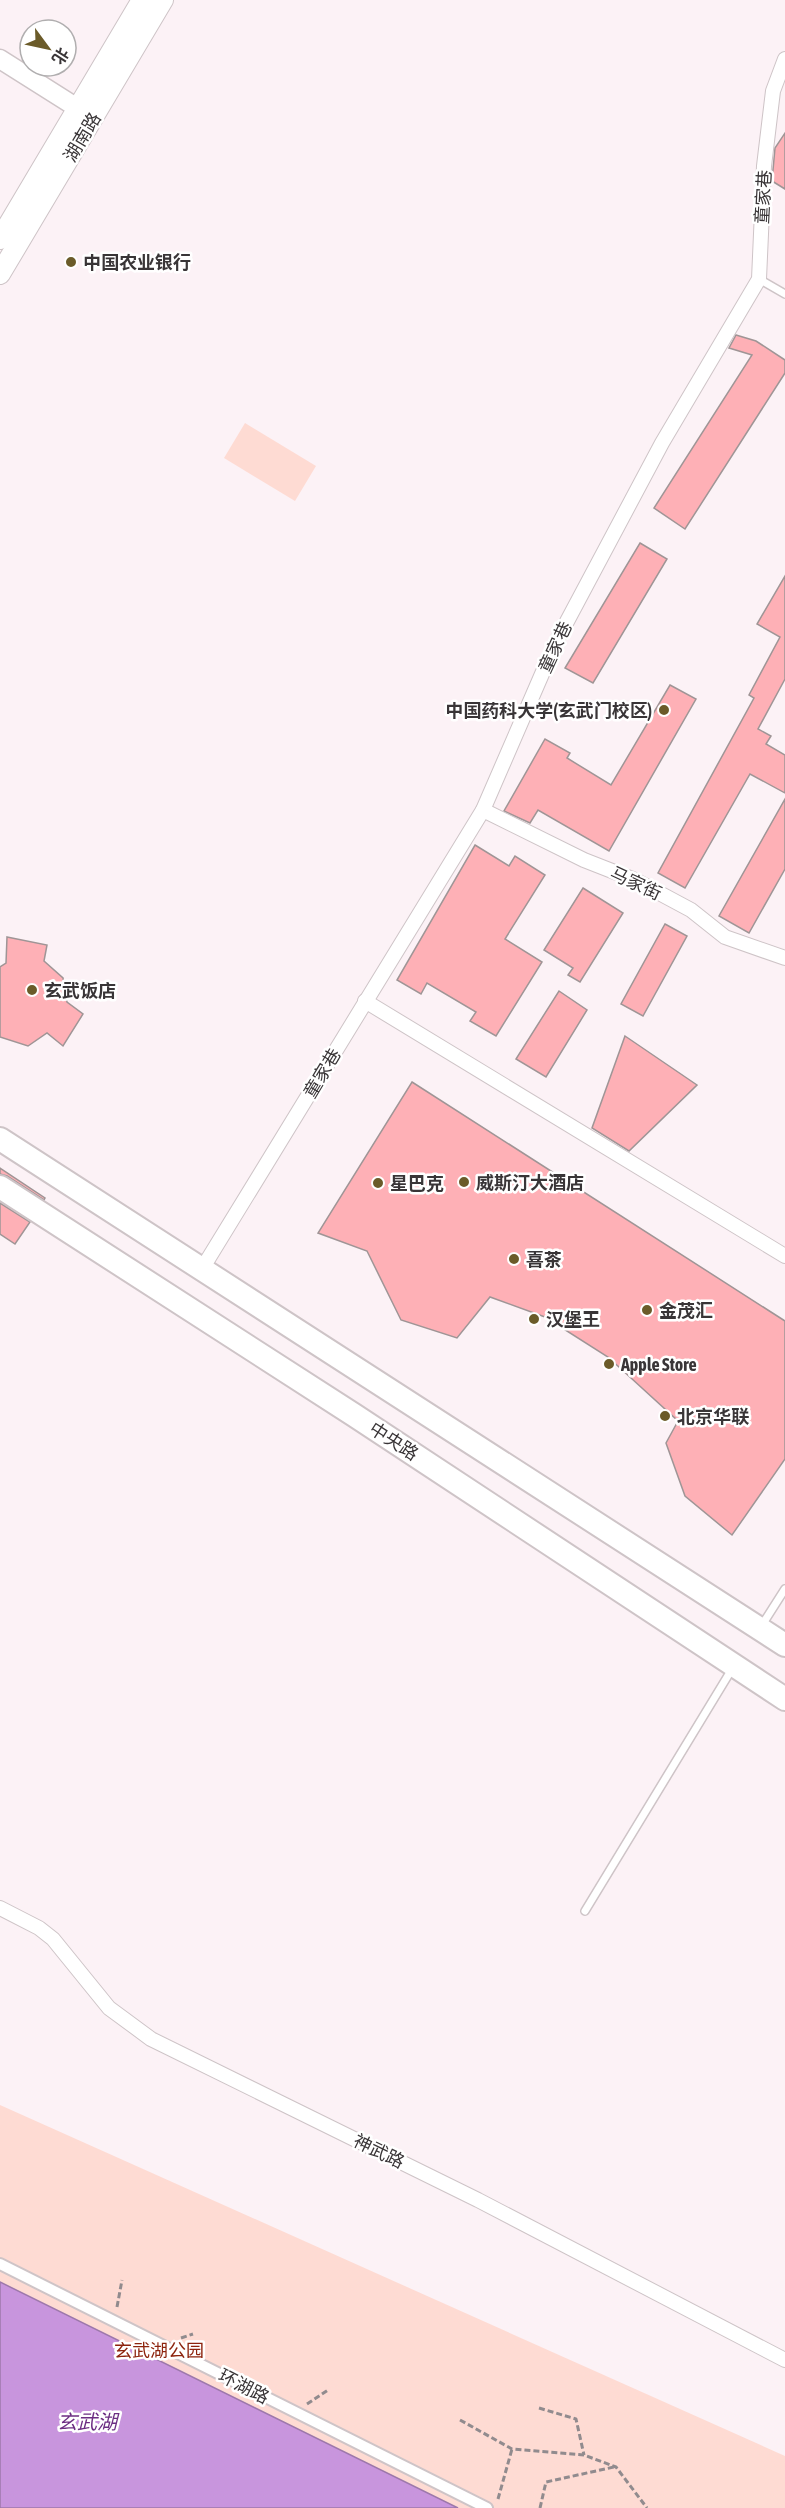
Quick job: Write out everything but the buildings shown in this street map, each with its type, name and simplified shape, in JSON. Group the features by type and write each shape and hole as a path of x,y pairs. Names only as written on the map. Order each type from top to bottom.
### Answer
{"main road":[{"name":"湖南路","path":"0,274 86,114 142,0"},
{"name":"湖南路","path":"0,239 163,0"},
{"path":"0,1139 785,1645"},
{"name":"中央路","path":"0,1187 354,1414 785,1699"}],"street":[{"path":"0,59 86,114"},
{"name":"童家巷","path":"202,1269 483,810 555,644 662,443 759,279 765,156 773,91 785,59"},
{"name":"马家街","path":"483,810 584,860 635,880 691,910 725,937 785,958"},
{"path":"365,1001 785,1256"},
{"name":"神武路","path":"0,1908 39,1928 53,1938 109,2008 151,2039 478,2200 785,2360"},
{"name":"环湖路","path":"0,2264 487,2508"}],"lane":[{"path":"759,279 785,294"},
{"path":"760,1628 785,1589"},
{"path":"585,1911 734,1666"}],"path":[{"path":"114,2321 122,2280"},
{"path":"296,2412 328,2390"},
{"path":"539,2408 576,2419 584,2455"},
{"path":"460,2420 512,2449 584,2455 616,2467 647,2508"},
{"path":"496,2508 512,2449"},
{"path":"540,2508 546,2482 616,2467"}],"green space":[{"path":"245,423 316,466 295,501 224,458"},
{"name":"玄武湖公园","path":"0,2105 785,2456 785,2508 0,2508"}],"water":[{"name":"玄武湖","path":"0,2282 458,2508 0,2508"}],"place":[{"name":"中国农业银行","path":"71,262"},
{"name":"中国药科大学(玄武门校区)","path":"664,710"},
{"name":"玄武饭店","path":"32,990"},
{"name":"威斯汀大酒店","path":"464,1182"},
{"name":"星巴克","path":"378,1183"},
{"name":"喜茶","path":"514,1259"},
{"name":"金茂汇","path":"647,1310"},
{"name":"汉堡王","path":"534,1319"},
{"name":"Apple Store","path":"609,1364"},
{"name":"北京华联","path":"665,1416"}]}
